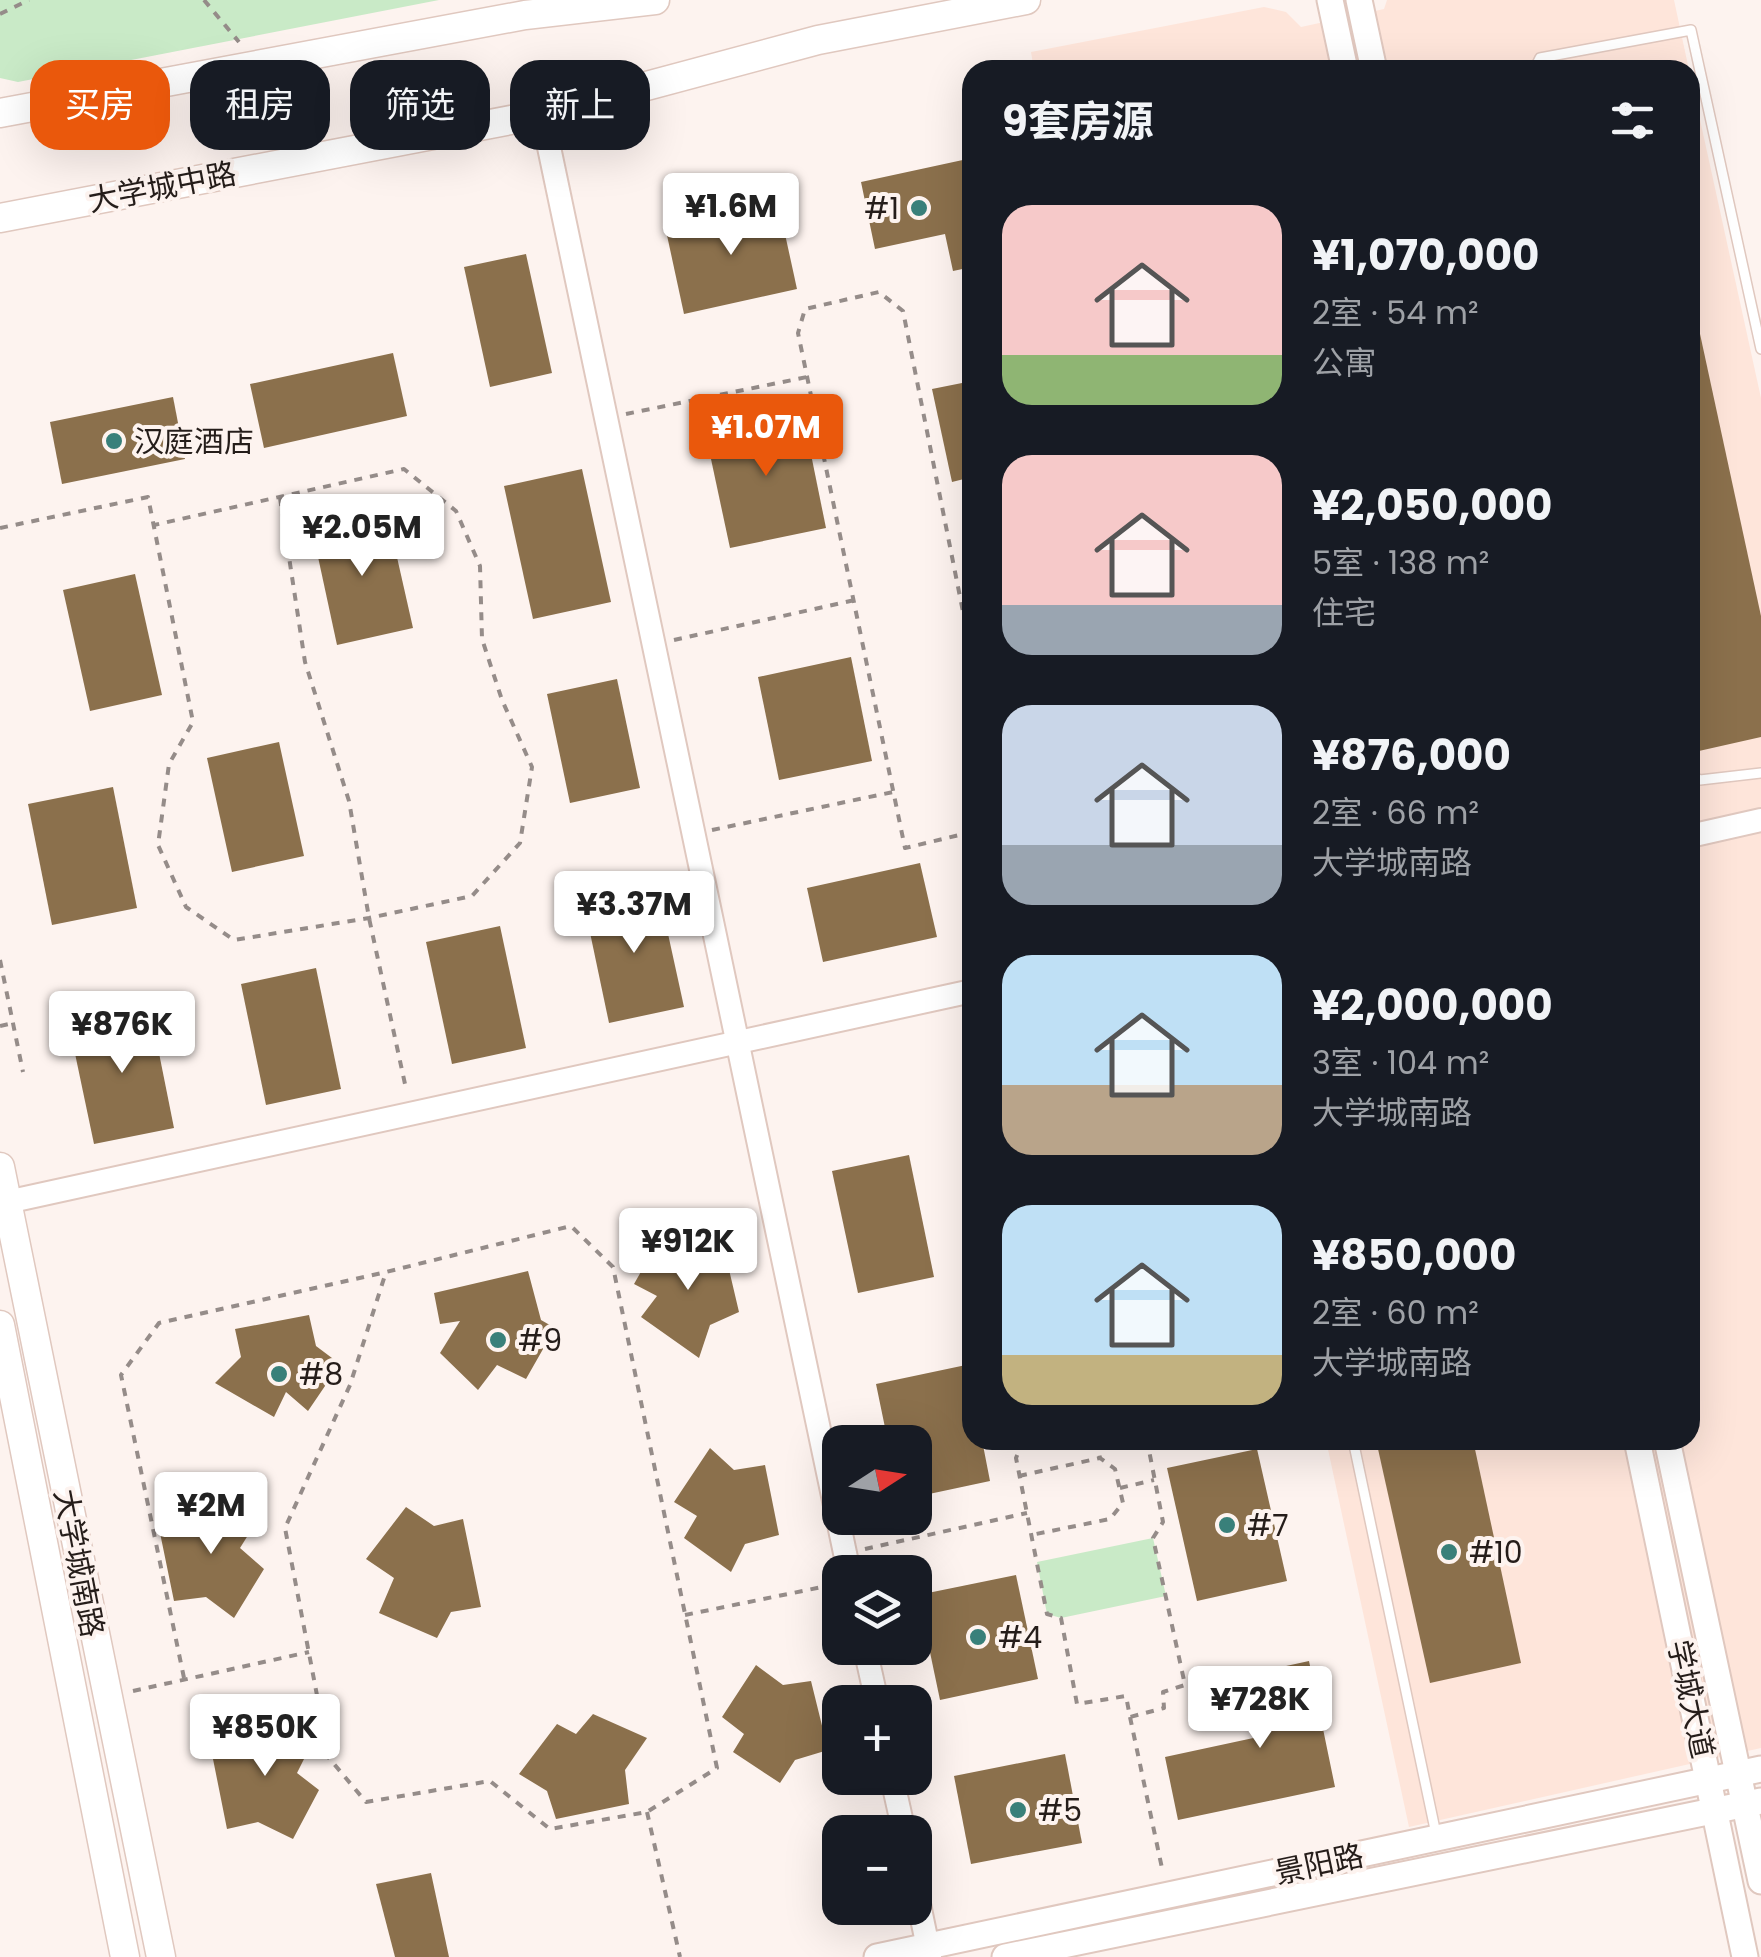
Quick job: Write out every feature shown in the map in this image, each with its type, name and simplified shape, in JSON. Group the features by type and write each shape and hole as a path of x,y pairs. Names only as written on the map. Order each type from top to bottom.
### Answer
{"main road":[{"path":"272,60 525,14 655,0"},
{"name":"大学城中路","path":"650,85 818,40 1026,0"},
{"path":"1330,0 1343,60"},
{"path":"1359,0 1372,60"},
{"path":"0,102 30,103"},
{"path":"0,113 30,108"},
{"name":"大学城中路","path":"0,218 510,120"},
{"path":"0,226 29,213"},
{"name":"大学城南路","path":"0,1167 161,1957"},
{"name":"大学城南路","path":"0,1325 125,1957"},
{"name":"学城大道","path":"1639,1450 1745,1957"},
{"name":"学城大道","path":"1670,1450 1750,1771 1761,1880"},
{"name":"景阳路","path":"877,1957 929,1952 1167,1896 1750,1771"},
{"name":"景阳路","path":"1006,1957 1753,1803"}],"street":[{"path":"550,150 845,1555"},
{"path":"1700,834 1761,820"},
{"path":"7,1202 962,993"},
{"path":"923,1925 929,1952"}],"lane":[{"path":"1539,60 1691,30 1698,60"},
{"path":"1700,71 1761,348"},
{"path":"1700,780 1761,773"},
{"path":"1354,1450 1437,1840"}],"path":[{"path":"0,14 29,0"},
{"path":"204,0 254,60"},
{"path":"962,607 903,311 879,292 805,309 798,333 905,848 962,834"},
{"path":"606,418 807,377"},
{"path":"0,528 148,496 193,722 169,764 158,845 186,907 234,940 472,896 520,842 532,767 502,700 482,639 480,566 456,511 404,469 154,526"},
{"path":"280,497 304,662 349,801 369,918 406,1084"},
{"path":"654,644 855,600"},
{"path":"694,834 894,792"},
{"path":"0,960 23,1072"},
{"path":"0,1026 14,1023"},
{"path":"184,1678 121,1375 159,1322 571,1226 613,1267 716,1768 647,1812 550,1829 490,1781 366,1802 329,1758 284,1528 350,1386 386,1272"},
{"path":"1021,1450 1016,1458 1047,1614 1061,1618 1077,1704 1126,1696 1167,1896"},
{"path":"1031,1536 1110,1519 1123,1503 1115,1469 1100,1458 1098,1450"},
{"path":"1130,1716 1164,1708 1163,1692 1184,1685 1153,1538 1163,1522 1149,1450"},
{"path":"1019,1476 1100,1458"},
{"path":"1120,1488 1155,1480"},
{"path":"876,1555 1027,1513"},
{"path":"685,1615 822,1587"},
{"path":"106,1698 308,1652"},
{"path":"647,1812 680,1957"}],"shaded area":[{"path":"1387,0 1674,0 1687,60 1032,60 1031,52 1264,7 1286,12 1301,27 1384,9"},
{"path":"1700,120 1761,398 1761,1748 1409,1827 1328,1450 1700,1450"}],"green space":[{"path":"0,0 439,0 131,60 30,60 30,80 0,78"},
{"path":"1153,1538 1166,1596 1061,1618 1047,1614 1037,1562"}],"building":[{"name":"#1","path":"962,160 962,269 953,271 945,234 875,249 861,182"},
{"path":"778,202 797,289 684,314 665,226"},
{"path":"526,254 552,373 490,387 464,267"},
{"path":"1700,334 1761,616 1761,737 1700,751"},
{"path":"393,353 407,416 264,448 250,384"},
{"path":"962,383 962,480 952,482 932,389"},
{"path":"173,397 185,459 62,484 50,422"},
{"path":"802,410 826,528 730,548 705,431"},
{"path":"582,469 611,602 533,619 504,486"},
{"path":"387,513 413,628 337,645 312,529"},
{"path":"135,574 162,695 90,711 63,590"},
{"path":"851,657 872,761 779,780 758,677"},
{"path":"617,679 640,788 570,803 547,694"},
{"path":"279,742 304,856 232,872 207,758"},
{"path":"113,787 137,908 52,925 28,804"},
{"path":"920,863 937,937 823,962 807,888"},
{"path":"658,888 684,1007 609,1023 584,904"},
{"path":"500,926 526,1048 452,1064 426,942"},
{"path":"316,968 341,1089 266,1105 241,984"},
{"path":"150,1008 174,1128 94,1144 69,1025"},
{"path":"909,1155 934,1277 858,1293 832,1171"},
{"path":"659,1240 689,1253 723,1244 739,1312 710,1325 699,1358 641,1317 657,1296 634,1284"},
{"name":"#9","path":"528,1271 541,1320 555,1328 526,1379 497,1365 478,1390 440,1353 460,1321 440,1324 434,1293"},
{"name":"#8","path":"309,1315 316,1346 340,1364 308,1411 286,1392 274,1417 215,1383 241,1357 235,1329"},
{"path":"962,1366 962,1450 984,1450 990,1481 932,1493 932,1425 884,1425 876,1384"},
{"path":"710,1448 734,1470 765,1465 779,1535 745,1544 731,1572 684,1538 697,1516 674,1502"},
{"name":"#7","path":"1257,1450 1287,1581 1197,1601 1167,1468"},
{"name":"#10","path":"1378,1450 1475,1450 1521,1663 1430,1683"},
{"path":"212,1494 255,1524 240,1548 264,1569 234,1618 206,1597 174,1601 159,1528 190,1519"},
{"path":"406,1507 434,1526 463,1519 481,1607 451,1612 437,1638 379,1613 394,1578 366,1559"},
{"name":"#4","path":"1016,1575 1038,1679 940,1700 932,1662 932,1592"},
{"path":"1309,1661 1335,1787 1178,1820 1165,1757 1258,1737 1245,1675"},
{"path":"756,1665 783,1685 811,1681 822,1726 822,1752 795,1760 780,1783 733,1752 744,1734 722,1717"},
{"path":"257,1711 310,1747 297,1773 319,1790 293,1839 258,1822 227,1829 212,1754 238,1748"},
{"path":"593,1714 647,1738 625,1770 629,1804 556,1819 547,1791 519,1774 557,1724 576,1734"},
{"name":"#5","path":"1065,1754 1082,1843 971,1864 954,1776"},
{"path":"431,1873 449,1957 395,1957 376,1884"}],"place":[{"name":"#1","path":"919,208"},
{"name":"汉庭酒店","path":"114,441"},
{"name":"#9","path":"498,1340"},
{"name":"#8","path":"279,1374"},
{"name":"#7","path":"1227,1525"},
{"name":"#10","path":"1449,1552"},
{"name":"#4","path":"978,1637"},
{"name":"#5","path":"1018,1810"}]}
